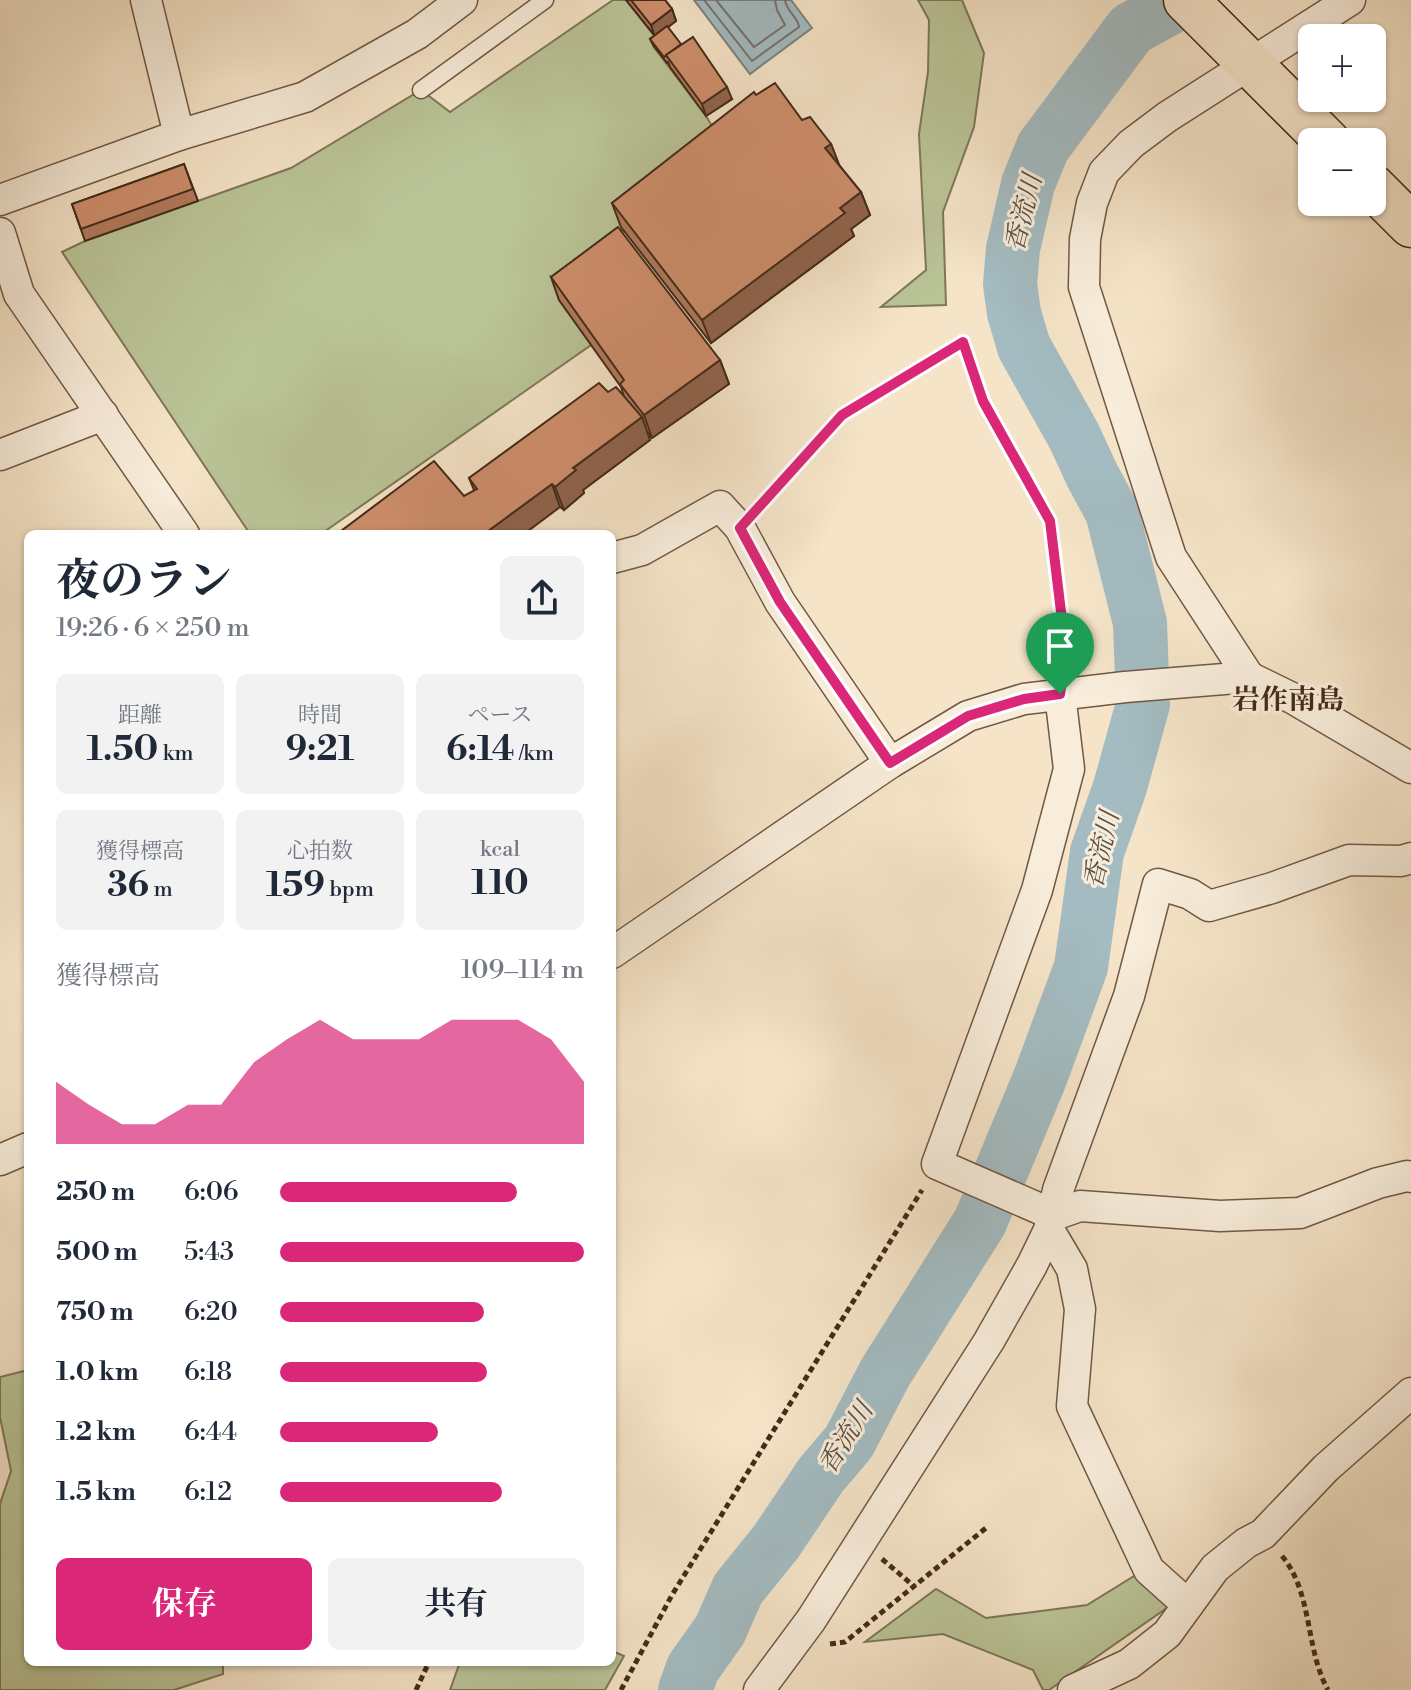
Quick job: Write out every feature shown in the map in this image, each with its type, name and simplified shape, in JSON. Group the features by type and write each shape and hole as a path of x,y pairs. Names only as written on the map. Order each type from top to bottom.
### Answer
{"main road":[{"path":"1186,0 1314,128"},
{"path":"1386,200 1411,225"}],"street":[{"path":"146,0 179,135"},
{"path":"0,200 179,135 305,97 417,34 462,0"},
{"path":"1350,0 1244,58 1131,144 1104,172 1092,203 1085,239 1084,287 1171,557 1249,677 1294,699 1411,768"},
{"path":"0,233 19,294 181,530"},
{"path":"0,455 103,415"},
{"path":"616,557 642,550 720,506 740,528 780,602 890,763"},
{"path":"616,950 890,763 968,716 1024,699 1060,694 1249,677"},
{"path":"1060,694 1069,769 1037,890 937,1164 1051,1222 1072,1269 1080,1309 1072,1406 1149,1570 1188,1605"},
{"path":"759,1690 811,1620 989,1341 1051,1222 1058,1190 1129,996 1158,884 1190,894 1209,906 1272,888 1349,860 1401,861 1411,858"},
{"path":"0,1160 24,1150"},
{"path":"1051,1222 1080,1206 1220,1216 1300,1213 1378,1183 1411,1177"},
{"path":"1073,1690 1129,1664 1167,1634 1215,1568 1246,1543 1263,1534 1326,1468 1411,1393"}],"lane":[{"path":"421,90 545,0"}],"path":[{"path":"740,528 842,415 963,342 983,401 1050,521 1066,653 1060,694"},
{"path":"621,1690 680,1582 880,1262 937,1164"},
{"path":"789,1649 845,1642 986,1528"},
{"path":"1263,1534 1291,1567 1301,1595 1316,1663 1328,1690"},
{"path":"861,1542 915,1587"},
{"path":"416,1690 427,1666"}],"green space":[{"path":"613,0 626,0 655,37 653,46 706,116 724,146 621,226 627,251 591,345 327,530 247,530 62,252 85,241 291,168 421,90 450,112"},
{"path":"918,0 962,0 984,53 974,127 943,212 946,305 881,307 926,270 919,134 928,72 929,20"},
{"path":"24,1371 24,1666 223,1666 223,1674 174,1690 0,1690 0,1504 11,1471 0,1417 0,1377"},
{"path":"1139,1573 1171,1605 1049,1690 1043,1690 1033,1670 943,1634 865,1642 936,1589 986,1618 1087,1605"},
{"path":"616,1653 624,1656 605,1690 450,1690 459,1666 616,1666"}],"water":[{"path":"694,0 791,0 812,28 750,74"}],"building":[{"path":"631,0 665,0 672,9 651,25"},
{"path":"667,26 681,44 664,57 650,39"},
{"path":"693,37 727,87 702,104 666,55"},
{"path":"775,83 802,120 810,117 831,144 825,148 861,192 840,208 845,213 702,320 612,203 754,92 756,95"},
{"path":"184,164 193,189 81,229 72,204"},
{"path":"618,227 720,360 644,415 620,384 624,380 551,277"},
{"path":"599,383 608,392 616,387 642,417 573,468 576,470 555,487 552,484 489,530 342,530 434,461 464,496 477,489 469,478"}],"waterway":[{"name":"香流川","path":"685,1690 693,1668 720,1630 738,1589 776,1542 821,1475 849,1442 885,1373 980,1222 1040,1078 1081,967 1097,852 1120,787 1143,704 1140,623 1112,512 1024,347 1010,284 1013,249 1028,184 1043,147 1131,29 1184,0"}],"district":[{"name":"岩作南島","path":"1288,700"}],"route":[{"path":"963,342 983,401 1050,521 1066,653 1060,694 1024,699 968,716 890,763 780,602 740,528 842,415 963,342"}]}
